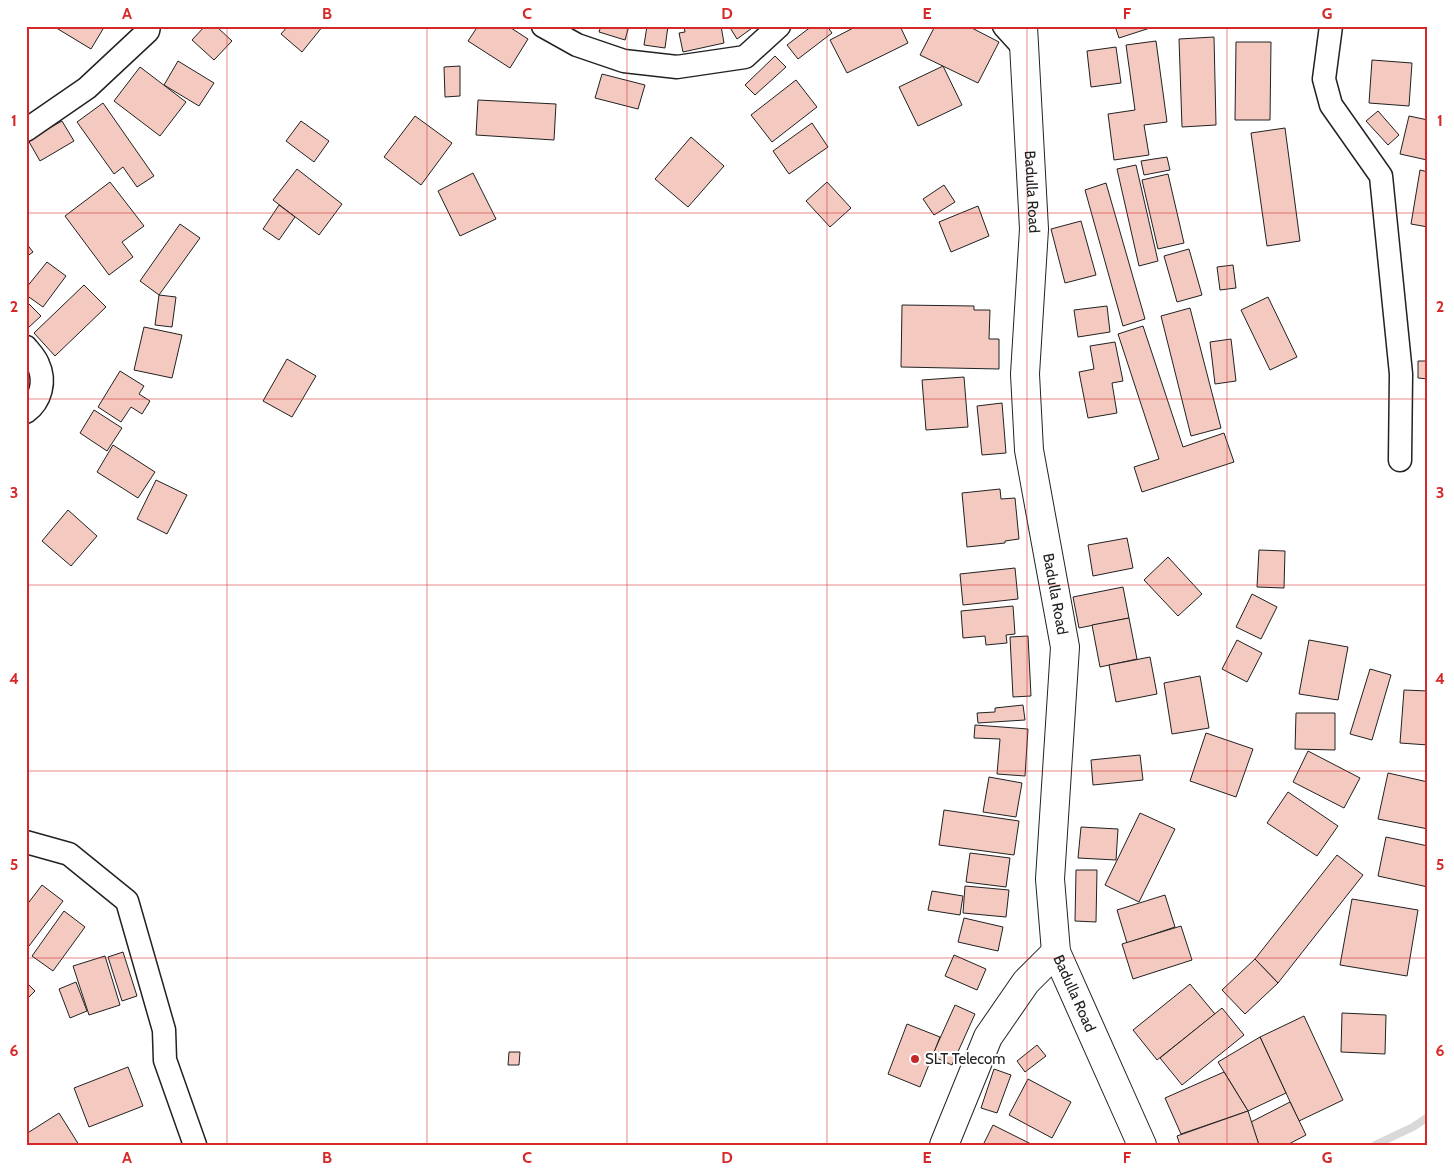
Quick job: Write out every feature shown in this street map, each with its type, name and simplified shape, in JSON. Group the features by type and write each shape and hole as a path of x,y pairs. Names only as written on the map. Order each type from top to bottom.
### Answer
{"main road":[{"name":"Badulla Road","path":"1023,37 1034,229 1026,374 1029,450 1065,647 1050,879 1056,952 1142,1145"},
{"path":"944,1145 988,1036 1026,982 1056,952"}],"street":[{"path":"26,130 87,88 148,30 149,26"},
{"path":"543,26 577,45 624,61 677,67 745,57 779,26"},
{"path":"1004,26 1023,37"},
{"path":"1331,26 1324,79 1331,105 1381,176 1401,374 1400,460"},
{"path":"26,347 38,364 42,387 33,407 26,412"},
{"path":"26,842 68,854 127,901 164,1030 165,1060 195,1145"}],"building":[{"path":"53,26 99,26 103,29 91,49"},
{"path":"205,26 216,26 232,41 214,60 192,40"},
{"path":"288,26 323,26 302,52 281,34"},
{"path":"478,26 508,26 528,39 510,68 468,41"},
{"path":"601,26 629,26 625,40 599,32"},
{"path":"647,26 668,26 665,48 644,45"},
{"path":"684,26 706,26 706,28 721,26 724,43 683,52 679,33 685,32"},
{"path":"729,26 755,26 737,39"},
{"path":"812,26 827,26 832,33 798,59 787,45"},
{"path":"857,26 900,26 908,43 847,73 830,40"},
{"path":"935,26 968,26 999,42 978,83 920,55"},
{"path":"1115,26 1149,26 1150,28 1119,38"},
{"path":"1214,37 1216,125 1182,127 1179,39"},
{"path":"1156,41 1167,122 1144,125 1149,155 1114,160 1108,114 1135,110 1126,45"},
{"path":"1236,42 1271,42 1270,120 1235,120"},
{"path":"1116,47 1121,83 1091,87 1087,51"},
{"path":"775,56 786,67 755,95 745,85"},
{"path":"1372,60 1412,63 1409,106 1369,103"},
{"path":"178,61 214,83 199,106 164,85"},
{"path":"460,66 460,96 445,97 444,67"},
{"path":"943,66 962,105 918,126 899,87"},
{"path":"140,67 186,102 160,136 114,101"},
{"path":"602,74 645,85 638,109 595,98"},
{"path":"796,80 817,107 772,142 751,115"},
{"path":"478,100 556,104 554,140 476,135"},
{"path":"103,103 154,176 137,187 123,167 114,174 77,122"},
{"path":"1378,111 1399,135 1388,145 1366,121"},
{"path":"415,116 452,143 421,185 384,157"},
{"path":"1409,116 1428,120 1427,160 1400,154"},
{"path":"62,121 74,141 40,161 28,140"},
{"path":"301,121 329,141 314,162 286,141"},
{"path":"812,123 828,147 789,174 773,151"},
{"path":"1285,128 1300,241 1267,246 1251,133"},
{"path":"691,137 724,166 688,207 655,179"},
{"path":"1167,157 1170,170 1144,175 1141,161"},
{"path":"1136,165 1158,261 1139,266 1117,169"},
{"path":"297,169 342,204 319,235 273,200"},
{"path":"1420,170 1428,172 1428,227 1411,224"},
{"path":"473,173 496,219 460,236 438,191"},
{"path":"1168,174 1184,243 1158,249 1142,180"},
{"path":"110,182 144,226 122,242 133,257 109,275 65,216"},
{"path":"827,182 851,208 830,227 806,201"},
{"path":"1106,183 1145,319 1123,326 1085,190"},
{"path":"944,185 955,202 934,215 923,199"},
{"path":"279,205 295,217 279,240 263,229"},
{"path":"978,206 989,236 951,252 939,222"},
{"path":"1081,221 1096,275 1065,283 1051,229"},
{"path":"180,224 200,238 159,295 140,281"},
{"path":"26,243 33,252 26,257"},
{"path":"1189,249 1202,295 1177,302 1164,256"},
{"path":"47,262 66,276 43,307 26,295 26,288"},
{"path":"1233,265 1236,288 1220,290 1217,267"},
{"path":"84,285 106,307 55,356 34,333"},
{"path":"159,295 176,297 172,327 155,325"},
{"path":"1268,297 1297,357 1270,370 1241,310"},
{"path":"26,301 41,316 28,328 26,326"},
{"path":"902,305 974,306 974,310 990,310 989,339 999,339 999,369 901,367"},
{"path":"1107,306 1110,332 1078,337 1074,310"},
{"path":"1190,308 1221,428 1191,436 1161,316"},
{"path":"1143,326 1183,447 1224,433 1234,462 1142,492 1134,467 1159,459 1118,334"},
{"path":"144,327 182,335 172,378 134,370"},
{"path":"1231,339 1236,381 1215,384 1210,342"},
{"path":"1115,342 1123,381 1112,383 1117,413 1088,418 1079,372 1094,369 1090,346"},
{"path":"287,359 316,376 292,417 263,401"},
{"path":"1418,361 1428,361 1428,379 1418,378"},
{"path":"120,371 144,386 139,394 150,401 142,414 131,407 121,422 98,407"},
{"path":"964,377 968,427 926,430 922,380"},
{"path":"1002,403 1006,453 982,455 977,406"},
{"path":"94,410 122,428 107,451 80,433"},
{"path":"113,445 155,472 138,498 97,472"},
{"path":"156,480 187,495 167,534 137,519"},
{"path":"1000,489 1001,499 1015,498 1019,539 1005,541 1005,543 967,547 962,493"},
{"path":"68,510 97,536 71,566 42,541"},
{"path":"1127,538 1133,568 1093,576 1088,545"},
{"path":"1259,550 1285,551 1284,588 1257,587"},
{"path":"1168,557 1202,594 1178,616 1144,580"},
{"path":"1015,568 1018,599 963,605 960,574"},
{"path":"1123,587 1129,618 1079,628 1073,597"},
{"path":"1252,594 1277,607 1261,639 1236,627"},
{"path":"1013,606 1015,634 1006,635 1007,643 986,645 985,636 963,638 961,611"},
{"path":"1129,618 1137,659 1100,667 1092,625"},
{"path":"1028,636 1031,696 1013,697 1010,637"},
{"path":"1237,640 1262,653 1247,682 1222,669"},
{"path":"1309,640 1348,647 1338,700 1299,694"},
{"path":"1150,657 1157,694 1116,702 1109,665"},
{"path":"1370,669 1391,675 1372,740 1350,734"},
{"path":"1200,676 1209,728 1172,734 1164,683"},
{"path":"1404,690 1428,691 1428,745 1400,743"},
{"path":"1023,705 1025,720 978,723 977,713 995,712 995,708"},
{"path":"1296,713 1335,713 1335,750 1295,749"},
{"path":"975,725 1028,729 1025,776 997,774 1000,739 974,738"},
{"path":"1206,733 1253,749 1236,797 1190,781"},
{"path":"1308,751 1360,778 1344,808 1293,782"},
{"path":"1140,755 1143,780 1093,785 1091,760"},
{"path":"1388,773 1428,782 1428,829 1378,819"},
{"path":"989,777 1022,783 1016,817 983,812"},
{"path":"1288,792 1338,826 1317,856 1267,823"},
{"path":"944,810 1019,821 1014,855 939,845"},
{"path":"1140,813 1175,829 1139,902 1105,885"},
{"path":"1081,827 1118,829 1116,860 1078,858"},
{"path":"1386,837 1428,846 1428,887 1378,876"},
{"path":"970,853 1010,858 1006,887 966,882"},
{"path":"1337,855 1363,875 1278,983 1255,959"},
{"path":"1076,870 1097,870 1096,922 1075,921"},
{"path":"42,885 63,901 29,946 26,944 26,906"},
{"path":"965,886 1009,890 1006,917 963,913"},
{"path":"932,891 963,896 960,915 928,910"},
{"path":"1165,895 1175,927 1127,943 1117,910"},
{"path":"1352,899 1418,910 1407,976 1340,965"},
{"path":"64,911 85,927 53,971 32,956"},
{"path":"964,918 1003,927 998,951 958,942"},
{"path":"1181,926 1192,960 1133,979 1122,944"},
{"path":"123,952 137,996 122,1001 108,957"},
{"path":"954,955 986,969 977,990 945,976"},
{"path":"105,956 120,1005 89,1015 73,966"},
{"path":"1255,959 1278,983 1245,1014 1222,990"},
{"path":"26,982 35,991 26,1000"},
{"path":"76,982 87,1011 70,1018 59,989"},
{"path":"1190,984 1215,1014 1157,1060 1133,1030"},
{"path":"955,1005 975,1014 952,1065 932,1056"},
{"path":"1222,1008 1244,1035 1182,1085 1160,1058"},
{"path":"1342,1013 1386,1015 1385,1054 1341,1052"},
{"path":"1304,1016 1343,1100 1299,1121 1260,1037"},
{"path":"907,1024 940,1037 920,1087 888,1074"},
{"path":"1260,1037 1286,1093 1248,1111 1218,1062"},
{"path":"1037,1045 1046,1056 1025,1072 1017,1061"},
{"path":"509,1052 520,1052 519,1065 508,1065"},
{"path":"128,1067 143,1106 89,1127 74,1088"},
{"path":"994,1069 1011,1075 997,1113 981,1108"},
{"path":"1224,1072 1248,1111 1181,1134 1165,1098"},
{"path":"1028,1079 1071,1102 1052,1138 1009,1115"},
{"path":"1290,1102 1306,1135 1287,1145 1259,1145 1251,1122"},
{"path":"1248,1111 1259,1145 1180,1145 1177,1136"},
{"path":"59,1113 79,1145 26,1145 26,1134"},
{"path":"993,1125 1033,1145 983,1145"}],"waterway":[{"path":"1375,1145 1413,1127 1428,1117"}],"place":[{"name":"SLT Telecom","path":"915,1059"}]}
